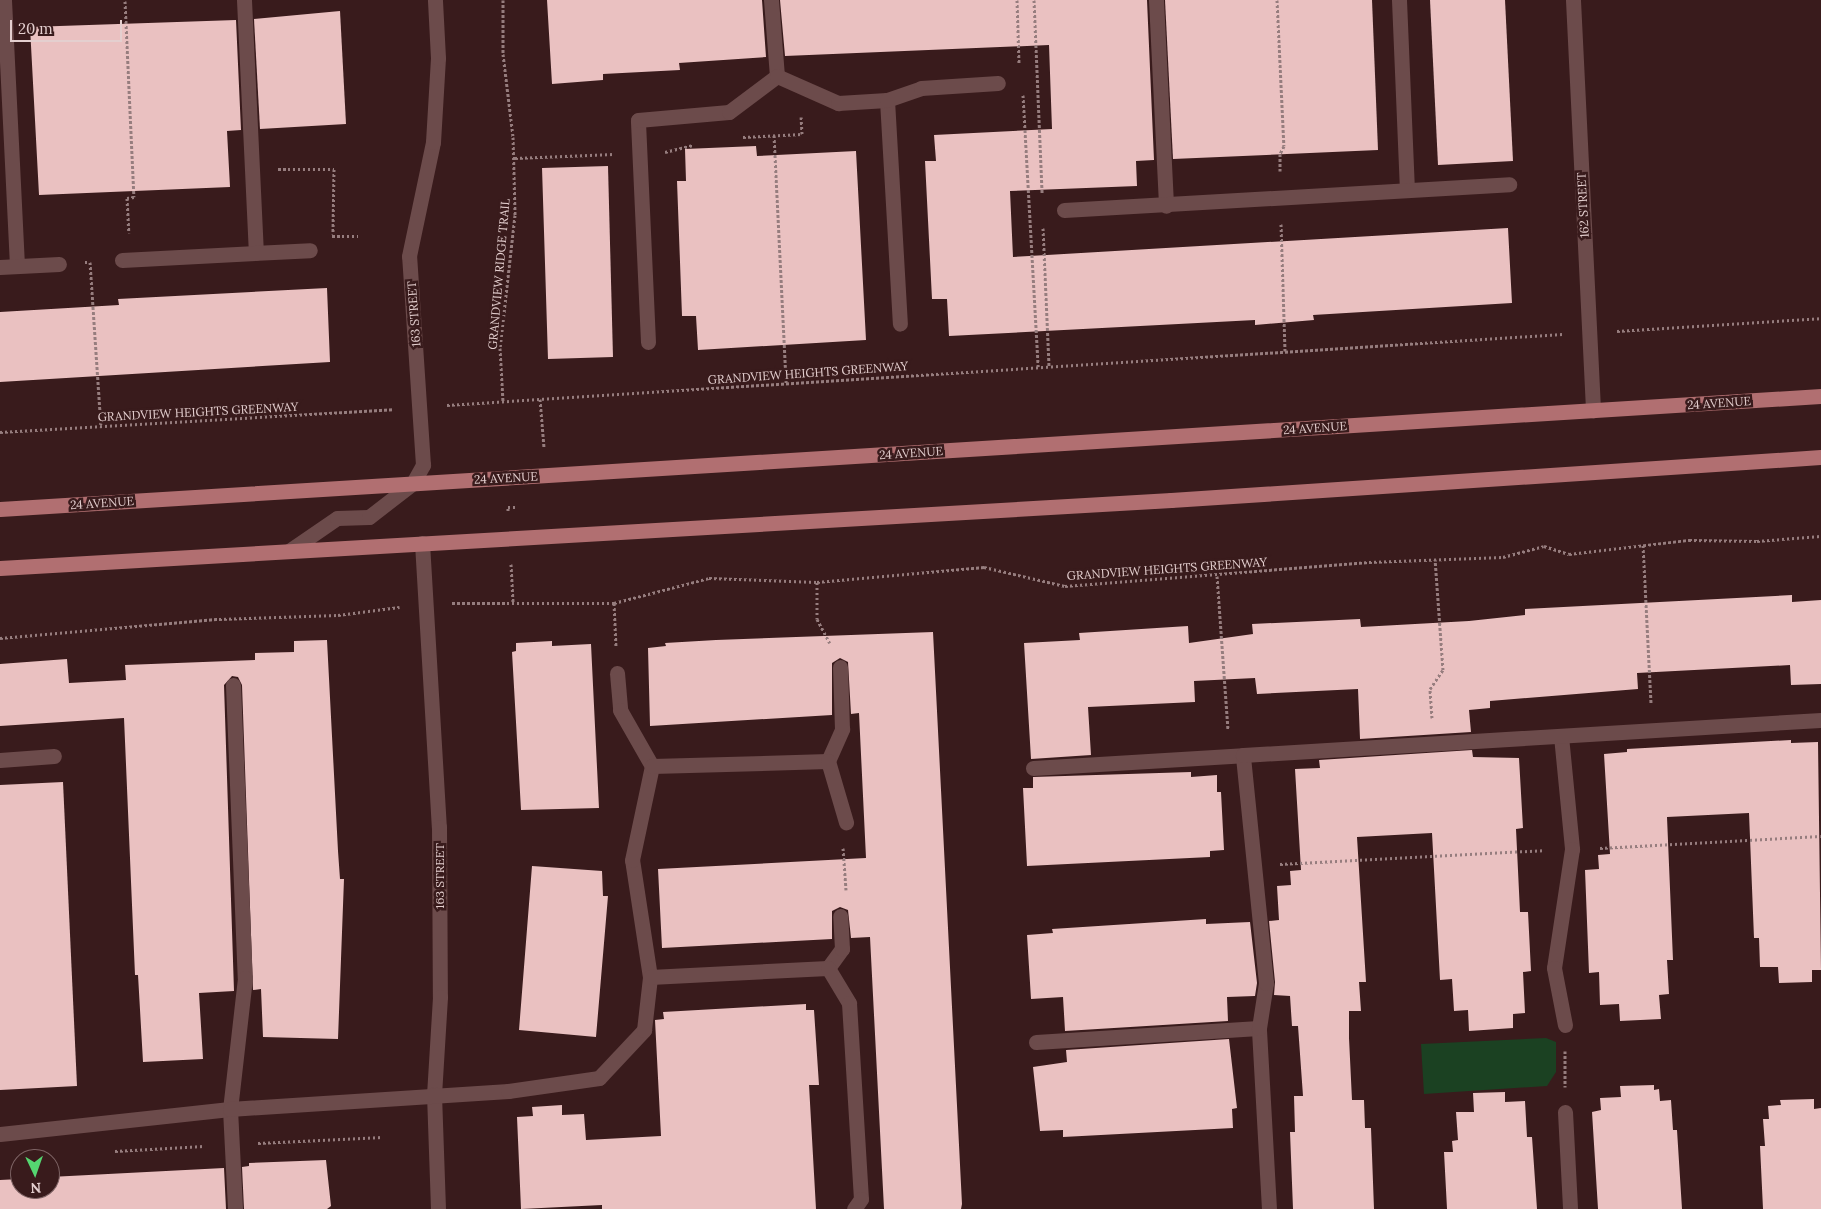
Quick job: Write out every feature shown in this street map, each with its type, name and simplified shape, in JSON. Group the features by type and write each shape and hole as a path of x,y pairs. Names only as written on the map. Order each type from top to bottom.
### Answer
{"main road":[{"name":"24 AVENUE","path":"0,510 1821,396"},
{"path":"0,568 1161,500 1821,456"}],"street":[{"path":"4,0 17,266"},
{"path":"244,0 256,253"},
{"name":"163 STREET","path":"289,551 337,518 369,517 413,483 423,465 409,256 433,142 438,58 435,0"},
{"path":"771,0 777,76"},
{"path":"1156,0 1166,206"},
{"path":"1399,0 1407,190"},
{"name":"162 STREET","path":"1574,0 1593,411"},
{"path":"777,76 838,103 887,100 921,88 998,83"},
{"path":"648,342 638,120 728,112 777,76"},
{"path":"887,100 900,324"},
{"path":"1064,210 1166,206 1509,184"},
{"path":"126,260 310,250"},
{"path":"0,266 59,264"},
{"name":"163 STREET","path":"422,542 439,827 440,997 434,1094 438,1209"},
{"path":"840,666 842,729 828,761 846,822"},
{"path":"0,1134 230,1109 434,1094 508,1091 599,1078 644,1030 650,977 632,860 652,766 620,710 617,673"},
{"path":"233,685 245,978 230,1109 235,1209"},
{"path":"1033,768 1821,720"},
{"path":"1561,736 1572,849 1554,968 1564,1025"},
{"path":"1237,755 1254,866 1266,983 1259,1028 1269,1209"},
{"path":"0,760 54,756"},
{"path":"652,766 828,761"},
{"path":"828,968 842,949 840,916"},
{"path":"650,977 828,968"},
{"path":"828,968 849,1003 861,1199 854,1209"},
{"path":"1036,1042 1259,1028"},
{"path":"1565,1112 1570,1209"}],"path":[{"name":"GRANDVIEW RIDGE TRAIL","path":"503,0 502,54 514,158 516,215 500,348 504,401"},
{"path":"1017,0 1019,74"},
{"path":"1034,0 1042,202"},
{"path":"125,1 134,197 127,198 126,260"},
{"path":"1022,89 1038,367"},
{"path":"774,135 786,384"},
{"path":"514,158 620,154"},
{"path":"252,169 334,169 333,235"},
{"path":"1043,221 1049,366"},
{"path":"59,264 90,262 101,426"},
{"path":"1620,331 1821,318"},
{"name":"GRANDVIEW HEIGHTS GREENWAY","path":"444,406 540,398 1562,334"},
{"path":"540,398 544,444"},
{"name":"GRANDVIEW HEIGHTS GREENWAY","path":"0,432 396,409"},
{"name":"GRANDVIEW HEIGHTS GREENWAY","path":"456,602 614,603 710,578 817,582 984,567 1065,586 1435,559 1503,557 1544,546 1568,554 1643,545 1821,536"},
{"path":"1643,545 1652,730"},
{"path":"1434,743 1430,689 1443,670 1435,559"},
{"path":"512,573 513,603"},
{"path":"1217,576 1237,755"},
{"path":"817,582 817,619 840,666"},
{"path":"614,603 617,673"},
{"path":"0,638 219,619 338,615 390,607"},
{"path":"840,916 846,906 843,837 846,822"},
{"path":"1254,866 1821,836"},
{"path":"1564,1025 1565,1112"},
{"path":"106,1152 383,1137"}],"green space":[{"path":"1546,1038 1556,1042 1556,1072 1547,1086 1424,1094 1421,1044"}],"building":[{"path":"547,0 762,0 766,57 679,63 680,70 603,74 603,80 552,84"},
{"path":"780,0 1147,0 1154,160 1136,161 1137,186 1010,191 1013,257 1508,228 1512,303 1313,315 1314,320 1255,325 1255,320 949,336 947,299 932,299 925,161 936,161 934,135 1052,129 1049,45 785,56"},
{"path":"1165,0 1372,0 1378,150 1173,159"},
{"path":"1430,0 1505,0 1513,161 1438,165"},
{"path":"340,11 346,124 260,129 254,19"},
{"path":"236,20 241,130 227,131 230,187 39,195 30,27"},
{"path":"756,146 757,156 856,151 866,340 698,350 696,316 682,316 677,181 686,181 685,149"},
{"path":"608,166 613,357 548,359 542,168"},
{"path":"327,288 330,362 0,382 0,312 119,305 118,299"},
{"path":"1792,595 1792,602 1821,600 1821,684 1791,685 1790,665 1637,673 1638,689 1490,701 1490,708 1469,710 1471,732 1360,739 1358,689 1257,694 1255,678 1194,681 1195,702 1088,707 1091,755 1031,759 1024,643 1080,640 1079,633 1188,626 1189,643 1253,634 1252,624 1360,619 1361,627 1469,621 1525,615 1525,609"},
{"path":"933,632 962,1204 961,1209 884,1209 870,937 851,938 848,910 840,907 832,911 832,939 662,948 658,869 866,858 859,713 851,714 848,662 840,658 832,663 832,715 650,726 648,648 666,646 665,643 716,640"},
{"path":"327,640 338,851 340,879 344,879 338,1039 263,1037 261,989 253,990 242,685 238,677 232,676 224,685 234,991 199,993 203,1059 143,1062 138,975 135,975 124,718 0,726 0,664 67,659 69,683 126,680 125,665 255,660 255,653 294,652 294,641"},
{"path":"552,641 552,646 591,644 599,808 521,810 512,652 516,651 516,643"},
{"path":"1791,740 1791,743 1818,742 1821,970 1812,970 1812,982 1779,983 1778,967 1760,967 1759,938 1754,938 1749,813 1667,817 1673,960 1667,960 1669,994 1659,995 1661,1019 1620,1021 1619,1004 1600,1005 1599,972 1589,973 1585,870 1599,869 1598,855 1610,854 1604,754 1627,752 1627,749"},
{"path":"1472,750 1473,757 1519,758 1523,828 1516,829 1520,912 1528,912 1531,971 1523,972 1525,1013 1513,1014 1513,1028 1469,1031 1468,1010 1454,1011 1452,979 1440,980 1432,833 1357,837 1366,982 1359,982 1361,1011 1349,1011 1349,1038 1352,1100 1364,1100 1365,1128 1371,1128 1374,1209 1293,1209 1290,1132 1295,1132 1294,1096 1303,1096 1298,1026 1292,1026 1290,996 1274,995 1275,982 1269,921 1279,920 1277,886 1291,885 1290,871 1301,870 1295,769 1320,768 1319,760"},
{"path":"1191,772 1191,777 1217,775 1217,792 1221,792 1224,850 1210,851 1210,857 1027,866 1023,788 1033,788 1033,777"},
{"path":"63,782 77,1086 0,1090 0,785"},
{"path":"532,866 602,871 603,896 608,896 596,1037 519,1030"},
{"path":"1206,919 1206,924 1250,922 1257,983 1255,996 1227,997 1228,1021 1065,1031 1063,997 1031,999 1027,935 1053,933 1052,929"},
{"path":"806,1004 806,1010 814,1010 819,1085 809,1085 816,1209 602,1209 602,1205 521,1209 517,1117 533,1116 532,1107 562,1105 562,1115 584,1114 586,1140 661,1136 655,1020 664,1019 663,1012"},
{"path":"1229,1039 1237,1108 1232,1109 1233,1128 1063,1137 1063,1130 1040,1131 1033,1067 1067,1062 1066,1050"},
{"path":"1654,1085 1654,1090 1659,1089 1660,1101 1671,1100 1673,1130 1677,1130 1682,1209 1598,1209 1592,1112 1601,1110 1600,1098 1621,1097 1620,1086"},
{"path":"1505,1092 1505,1102 1525,1101 1527,1137 1532,1137 1537,1209 1447,1209 1444,1152 1453,1152 1452,1141 1458,1140 1456,1112 1474,1112 1473,1093"},
{"path":"1814,1099 1814,1109 1821,1108 1821,1209 1763,1209 1760,1146 1765,1146 1763,1119 1769,1119 1768,1106 1781,1105 1780,1100"},
{"path":"326,1160 331,1206 327,1209 244,1209 242,1167 249,1166 249,1163"},
{"path":"224,1168 226,1209 0,1209 0,1180 10,1180 10,1199 60,1199 60,1176"}]}
